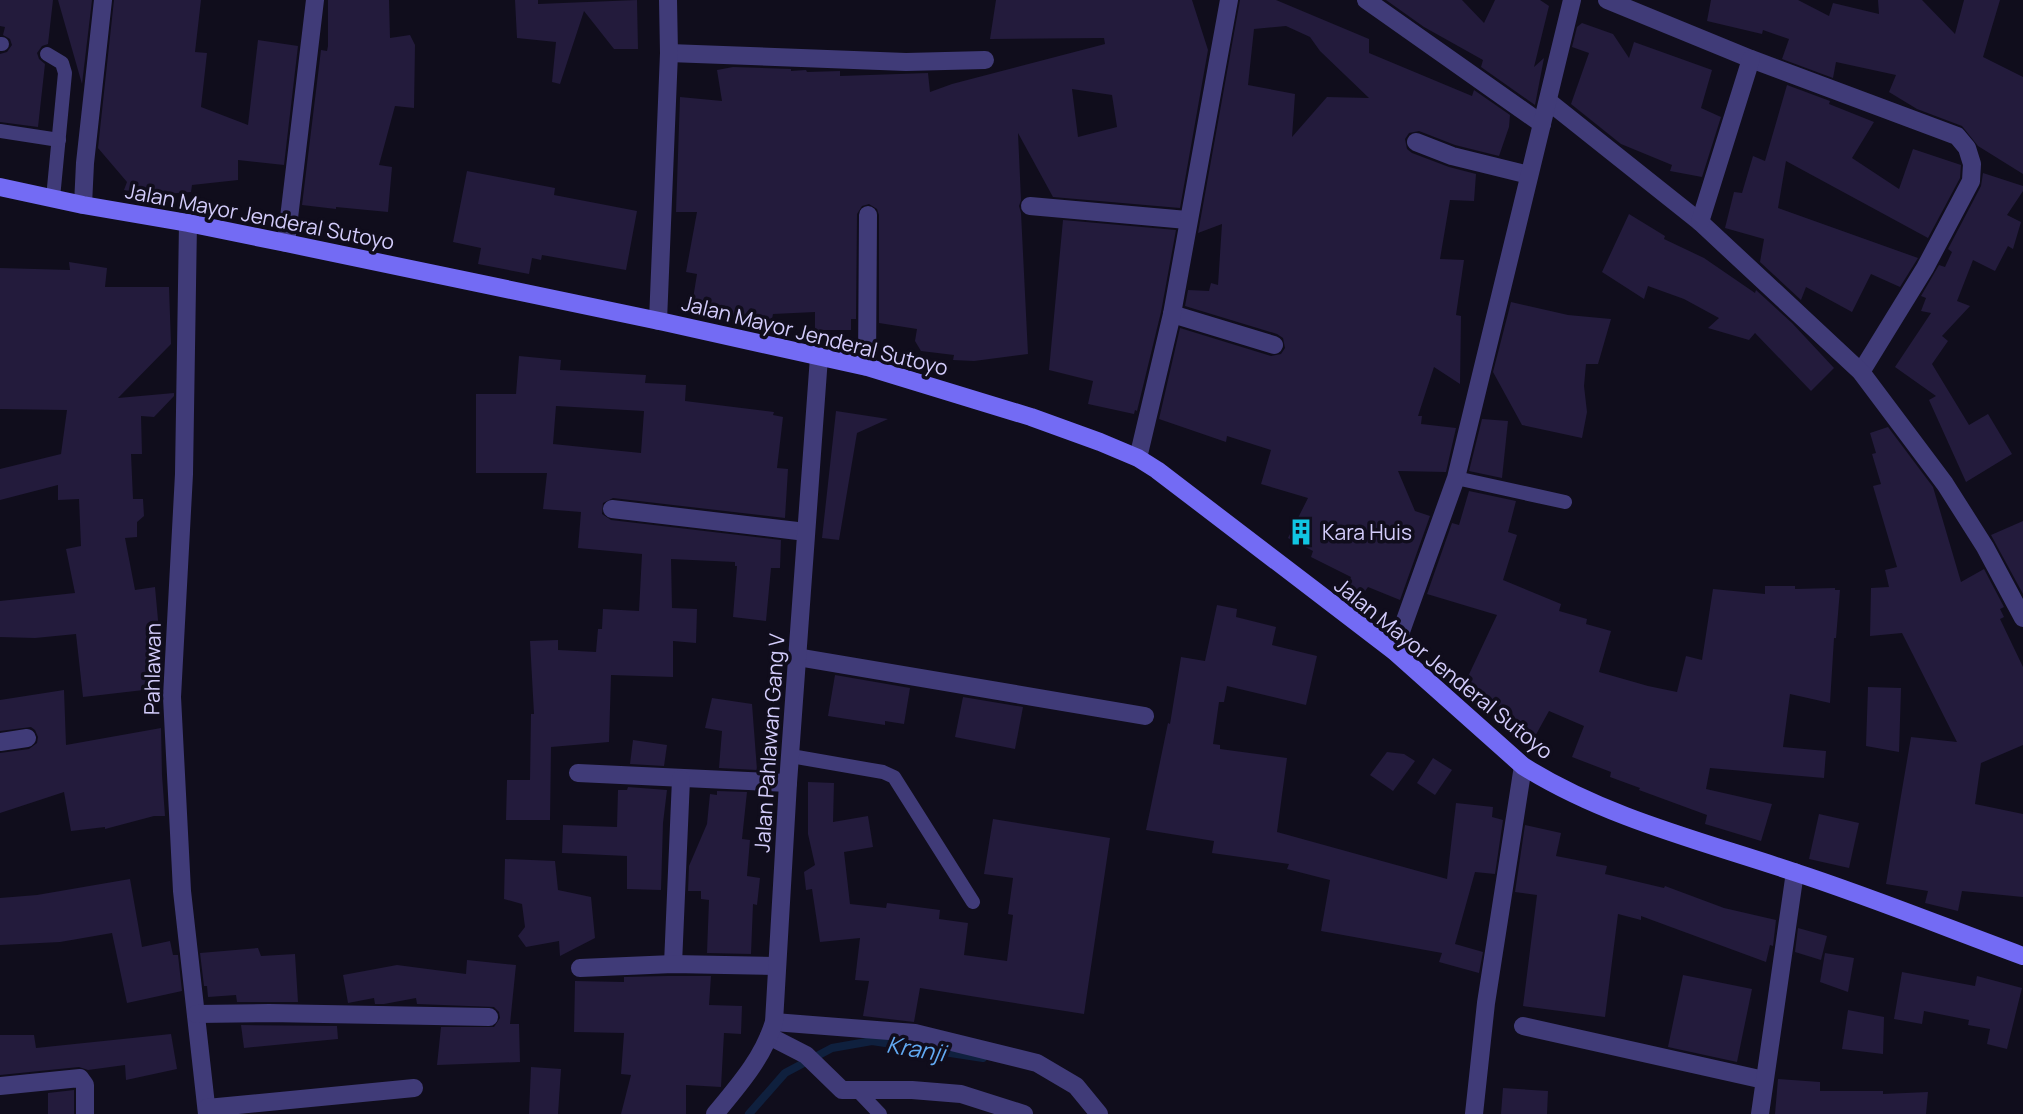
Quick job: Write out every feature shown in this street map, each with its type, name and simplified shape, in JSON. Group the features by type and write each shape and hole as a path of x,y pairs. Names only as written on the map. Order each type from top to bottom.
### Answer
{"main road":[{"name":"Jalan Mayor Jenderal Sutoyo","path":"0,187 286,243 867,367 1031,416 1138,458 1157,470 1394,651 1523,766 1585,801 1795,872 2023,956"}],"street":[{"path":"83,205 103,0"},
{"path":"286,243 315,0"},
{"path":"658,321 669,53 668,0"},
{"path":"1138,458 1172,314 1187,219 1229,0"},
{"path":"1366,0 1542,124"},
{"path":"1394,651 1456,478 1572,0"},
{"path":"1607,0 1751,59 1957,136 1968,148 1972,164 1970,181 1925,268 1861,372"},
{"path":"669,53 906,61 985,60"},
{"path":"1700,222 1751,59"},
{"path":"1548,101 1700,222 1861,372 1945,484 1985,547 2023,618"},
{"path":"1416,142 1452,156 1529,175"},
{"path":"1030,206 1187,219"},
{"path":"867,367 868,215"},
{"name":"Pahlawan","path":"188,223 184,474 172,697 182,891 207,1111"},
{"path":"1172,314 1274,345"},
{"name":"Jalan Pahlawan Gang V","path":"715,1114 751,1070 772,1029 819,357"},
{"path":"612,509 806,532"},
{"path":"797,657 1145,716"},
{"path":"0,742 27,738"},
{"path":"1474,1114 1486,1003 1523,766"},
{"path":"578,773 788,783"},
{"path":"673,964 681,779"},
{"path":"1760,1114 1795,872"},
{"path":"580,968 673,964 776,966"},
{"path":"196,1014 489,1017"},
{"path":"1523,1026 1764,1080"},
{"path":"772,1029 850,1090 912,1090 961,1094 1024,1114"},
{"path":"772,1029 915,1033 1037,1063 1076,1086 1099,1114"},
{"path":"0,1086 80,1078 85,1084 85,1114"},
{"path":"207,1111 414,1088"}],"lane":[{"path":"47,54 62,63 65,73 53,198"},
{"path":"0,131 59,140"},
{"path":"1456,478 1565,502"},
{"path":"791,756 883,772 894,777 973,902"},
{"path":"850,1090 880,1114"}],"building":[{"path":"0,0 53,0 48,44 42,46 37,53 45,64 38,127 0,122 0,54 7,52 12,45 10,39 3,35 5,27 0,26"},
{"path":"58,0 92,0 82,84"},
{"path":"114,0 201,0 195,52 207,53 201,107 248,125 258,40 298,46 284,165 238,160 238,180 192,185 191,192 151,195 124,190 127,182 98,148"},
{"path":"328,0 389,0 390,38 410,35 415,45 414,108 395,106 379,165 392,167 388,212 302,205 321,50 327,51 328,46"},
{"path":"515,0 538,0 538,4 637,0 638,49 614,49 584,11 560,84 552,82 556,42 517,38"},
{"path":"996,0 1192,0 1208,50 1180,208 1053,197 1018,133 1019,206 1028,354 974,361 953,360 954,355 921,351 915,341 917,329 879,323 879,215 877,209 869,204 862,206 857,214 856,319 851,319 851,330 815,330 815,312 773,314 772,319 727,315 727,311 692,305 697,274 686,272 697,212 676,212 680,97 722,101 717,70 733,67 807,72 840,71 840,76 928,73 930,92 1105,44 1104,38 990,39","holes":["1072,89 1112,95 1117,127 1078,137"]},
{"path":"1240,0 1276,0 1369,39 1369,53 1472,96 1474,90 1510,115 1509,127 1499,156 1455,145 1419,131 1409,133 1405,139 1407,149 1412,153 1476,174 1474,201 1450,200 1440,259 1464,260 1456,315 1461,316 1460,384 1434,367 1418,416 1422,416 1421,424 1456,428 1446,472 1398,471 1415,511 1430,516 1400,600 1368,587 1354,606 1343,598 1351,577 1311,557 1313,551 1288,538 1308,498 1261,484 1271,450 1227,436 1226,442 1159,419 1180,328 1271,356 1281,354 1285,348 1283,338 1277,334 1185,306 1188,290 1209,291 1211,283 1218,285 1222,224 1198,233","holes":["1286,26 1310,37 1320,51 1369,98 1327,97 1292,137 1295,94 1248,85 1254,29"]},
{"path":"1386,0 1462,0 1484,23 1495,0 1540,0 1549,6 1534,67 1544,58 1535,105 1481,67 1483,60 1424,27"},
{"path":"1711,0 1798,0 1829,16 1833,3 1879,14 1878,0 1922,0 1955,34 1964,0 2000,0 1983,57 2023,77 2023,174 1978,146 1962,126 1917,109 1889,92 1896,75 1836,62 1833,78 1782,59 1789,39 1763,30 1762,34 1707,21"},
{"path":"1582,23 1613,34 1629,58 1634,42 1712,70 1701,108 1721,117 1702,177 1670,171 1672,165 1621,144 1571,104 1589,53 1572,47 1577,27"},
{"path":"1787,85 1830,101 1829,104 1874,122 1852,158 1899,189 1913,149 1961,165 1960,178 1928,238 1786,161 1778,208 1918,258 1900,287 1871,274 1852,312 1806,287 1801,300 1760,262 1764,239 1725,228 1734,192 1742,193 1753,156 1765,161"},
{"path":"467,171 555,188 554,195 637,211 626,270 542,255 541,260 532,258 529,274 478,264 481,248 453,242"},
{"path":"1983,173 2023,186 2023,191 2007,215 2021,222 2013,249 2008,246 1995,271 1973,260 1957,301 1970,306 1942,336 1948,341 1932,364 1969,425 1988,414 2012,454 1966,482 1929,400 1936,396 1895,367 1931,313 1921,311 1926,298 1921,296 1939,265 1945,267 1952,252 1948,249 1981,186"},
{"path":"1629,214 1665,236 1664,239 1704,258 1755,293 1756,290 1792,323 1834,368 1811,391 1755,333 1749,340 1708,328 1719,318 1684,299 1648,286 1644,299 1602,272"},
{"path":"1063,220 1176,230 1161,312 1137,411 1135,410 1134,414 1088,404 1093,381 1049,370"},
{"path":"69,262 107,268 105,287 169,287 171,344 118,398 174,393 154,417 141,416 142,454 131,454 133,499 143,499 144,516 137,522 137,537 125,538 135,590 155,587 160,642 156,643 161,688 83,697 76,634 35,638 0,637 0,601 75,593 66,549 81,546 79,499 58,500 58,485 0,500 0,469 61,454 67,410 0,409 0,268 70,270"},
{"path":"1511,302 1568,315 1611,319 1598,364 1586,364 1584,386 1587,412 1582,438 1522,425 1493,372"},
{"path":"519,356 561,360 560,370 646,375 645,383 686,385 685,401 774,412 773,415 783,417 777,468 788,469 785,518 613,498 603,503 602,514 611,520 781,540 780,568 771,568 766,621 733,617 737,566 735,562 671,559 672,608 697,609 696,643 673,641 673,677 611,675 609,742 551,747 550,820 506,820 507,780 530,780 531,714 534,714 530,641 558,640 558,650 596,652 598,629 602,629 603,609 639,611 642,554 578,548 581,512 543,509 547,473 476,473 476,394 516,394","holes":["556,406 644,411 641,453 553,444"]},
{"path":"836,411 888,419 857,433 839,540 822,538"},
{"path":"1482,419 1508,421 1502,478 1469,471"},
{"path":"1888,427 1933,487 1961,582 1984,569 2004,607 2000,609 2004,617 2000,619 2023,667 2023,745 1981,763 1975,804 2023,814 2023,897 1962,891 1958,911 1925,903 1928,891 1886,884 1911,737 1957,742 1902,633 1870,636 1871,588 1889,587 1885,570 1897,567 1873,486 1881,484 1872,454 1876,453 1870,433"},
{"path":"1469,491 1516,501 1508,532 1517,535 1503,580 1561,604 1559,611 1587,619 1586,624 1611,631 1599,672 1648,686 1677,692 1686,656 1702,660 1713,589 1765,594 1765,586 1840,590 1830,703 1790,694 1783,747 1826,751 1824,778 1710,768 1706,789 1772,804 1761,841 1705,824 1707,815 1639,790 1640,788 1610,777 1611,772 1572,757 1584,726 1549,711 1533,740 1513,729 1518,720 1496,706 1498,702 1464,685 1497,615 1427,594 1452,523 1459,525"},
{"path":"2023,521 2023,594 1991,535"},
{"path":"1217,605 1237,609 1236,617 1276,627 1272,645 1317,656 1306,705 1227,686 1224,702 1219,702 1213,744 1220,745 1220,749 1287,758 1277,832 1447,879 1456,803 1493,807 1492,817 1503,820 1495,874 1475,872 1455,944 1483,952 1479,973 1439,962 1442,953 1321,931 1330,880 1287,869 1289,864 1212,853 1214,841 1146,830 1168,723 1170,724 1181,657 1205,661"},
{"path":"835,675 910,688 904,724 885,721 885,725 828,716"},
{"path":"1868,687 1901,688 1899,752 1866,746"},
{"path":"64,690 66,745 161,728 165,816 154,816 105,829 71,831 64,792 0,813 0,753 29,749 37,743 38,737 31,727 0,731 0,700"},
{"path":"963,697 1023,707 1015,749 955,737"},
{"path":"712,698 752,704 757,770 719,768 722,731 705,728"},
{"path":"633,740 667,745 664,766 630,764"},
{"path":"1387,752 1404,754 1415,761 1393,791 1370,775"},
{"path":"1433,758 1452,770 1435,795 1417,783"},
{"path":"808,782 834,783 833,822 868,816 873,847 844,852 850,904 886,908 887,903 940,910 939,919 968,923 964,955 1007,961 1013,915 1008,914 1013,878 984,874 993,819 1110,838 1084,1014 920,988 914,1022 863,1016 869,981 855,980 860,938 820,942 812,889 806,890 804,872 815,865 808,834"},
{"path":"628,787 667,790 661,890 627,889 627,856 562,853 563,825 617,827 618,790 627,790"},
{"path":"717,791 747,792 742,839 750,840 747,876 760,878 757,905 753,904 751,954 707,953 709,900 701,899 701,891 688,891 689,866 707,824 710,794 717,795"},
{"path":"1819,814 1859,823 1849,868 1809,859"},
{"path":"1525,825 1561,833 1556,856 1607,866 1605,874 1664,888 1665,886 1724,908 1776,920 1773,946 1770,945 1766,962 1641,916 1641,920 1618,914 1605,1017 1523,1006 1537,895 1515,892"},
{"path":"505,859 555,861 558,890 591,897 595,938 560,956 559,941 526,947 518,936 525,927 522,904 504,899"},
{"path":"130,879 142,947 170,941 173,955 178,955 182,991 127,1003 112,933 60,942 0,945 0,898 37,895"},
{"path":"1798,928 1827,936 1821,960 1795,952"},
{"path":"258,948 261,956 295,954 298,1002 237,1002 236,995 208,997 200,953"},
{"path":"1825,953 1854,958 1848,992 1820,982"},
{"path":"467,960 516,965 510,1024 519,1024 520,1062 437,1065 441,1027 494,1027 500,1018 494,1007 417,1004 416,998 384,1004 375,1004 374,998 348,1003 343,975 397,965 466,974"},
{"path":"1902,972 1975,986 1977,976 2022,988 2007,1049 1987,1044 1990,1029 1968,1025 1969,1020 1924,1011 1922,1024 1894,1019"},
{"path":"1683,975 1752,989 1737,1062 1668,1047"},
{"path":"711,976 709,1005 742,1006 741,1034 724,1033 721,1087 686,1085 686,1114 621,1114 631,1075 621,1074 624,1033 574,1032 575,981 624,982 624,977"},
{"path":"1848,1010 1884,1017 1883,1054 1842,1049"},
{"path":"241,1025 337,1026 338,1039 244,1048"},
{"path":"171,1034 177,1069 126,1080 125,1065 0,1075 0,1035 34,1035 36,1048"},
{"path":"531,1067 561,1069 558,1114 529,1114"},
{"path":"1778,1079 1820,1082 1820,1091 1883,1091 1883,1094 1928,1092 1926,1114 1775,1114"},
{"path":"1503,1088 1548,1091 1547,1114 1501,1114"},
{"path":"74,1090 74,1114 48,1114 48,1093"}],"waterway":[{"name":"Kranji","path":"749,1114 785,1073 832,1048 872,1041 983,1058"}],"place":[{"name":"Kara Huis","path":"1301,532"}]}
